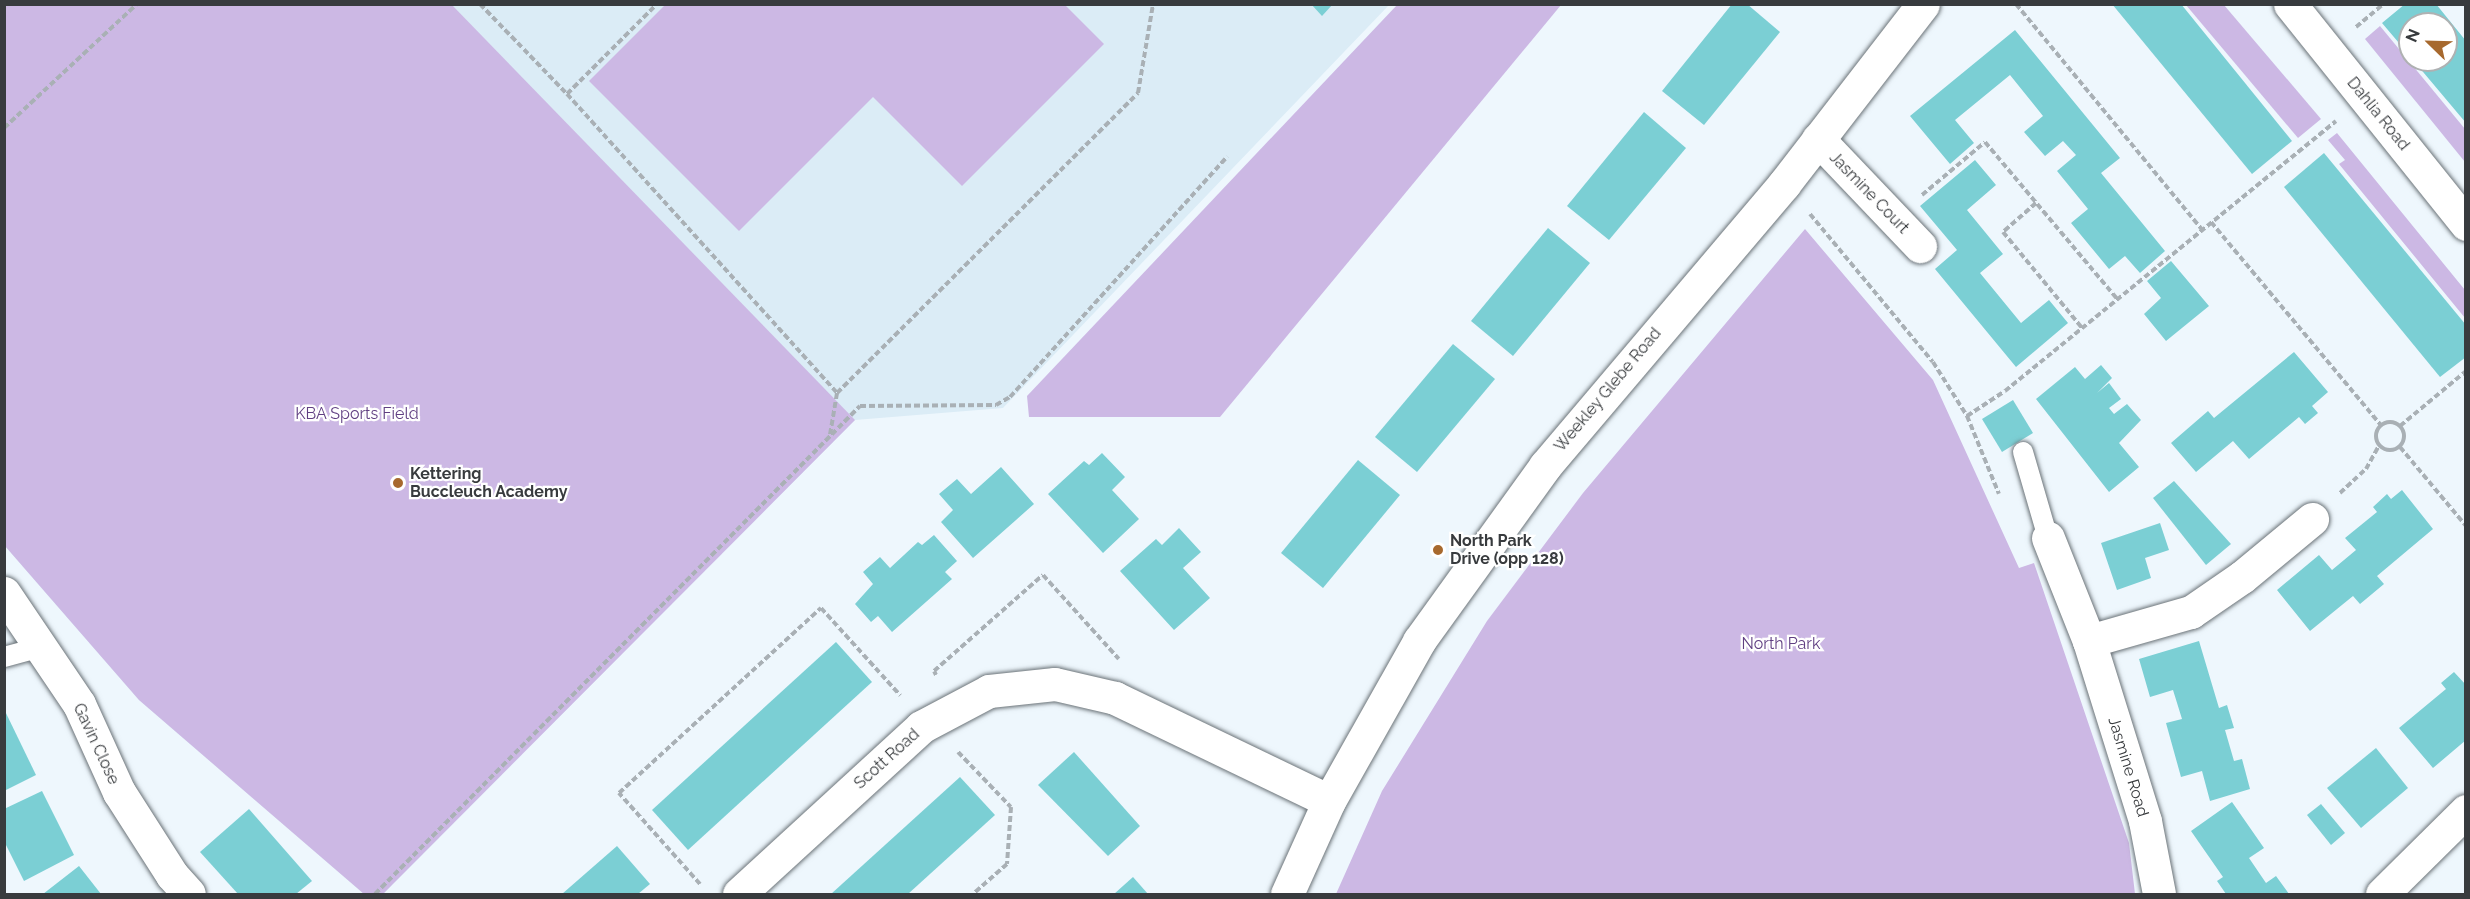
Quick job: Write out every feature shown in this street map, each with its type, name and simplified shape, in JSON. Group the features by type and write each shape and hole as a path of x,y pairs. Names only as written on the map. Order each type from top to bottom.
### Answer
{"street":[{"name":"Weekley Glebe Road","path":"1287,894 1329,801 1419,641 1545,466 1818,140 1923,4"},
{"name":"Dahlia Road","path":"2290,4 2466,224"},
{"name":"Jasmine Court","path":"1818,140 1920,246"},
{"path":"2089,641 2190,612 2242,577 2312,519"},
{"name":"Jasmine Road","path":"2048,538 2089,641 2145,821 2159,894"},
{"name":"Gavin Close","path":"4,593 79,704 119,792 172,875 189,894"},
{"name":"Scott Road","path":"739,894 921,727 989,691 1055,684 1115,698 1329,801"},
{"path":"2389,892 2466,811"}],"lane":[{"path":"2023,452 2048,538"},
{"path":"4,657 41,647"}],"path":[{"path":"4,128 137,4"},
{"path":"480,4 567,94 837,393"},
{"path":"567,94 657,4"},
{"path":"830,436 837,393 1138,93 1153,4"},
{"path":"2016,4 2202,230"},
{"path":"2349,34 2383,4"},
{"path":"1967,416 2005,391 2336,120"},
{"path":"1894,219 1985,142 2117,299"},
{"path":"379,893 860,406 996,405 1010,397 1227,157"},
{"path":"2036,203 2002,232 2082,328"},
{"path":"1802,205 1933,362 1967,416 2000,498"},
{"path":"2211,222 2381,424"},
{"path":"2400,426 2466,371"},
{"path":"2312,519 2366,469 2379,446 2376,433 2381,424 2390,422 2400,426 2405,435 2400,447 2394,450 2379,446"},
{"path":"2400,447 2466,526"},
{"path":"936,676 934,671 1043,575 1120,657 1118,663"},
{"path":"700,884 619,792 821,608 903,697"},
{"path":"952,745 1011,807 1007,864 973,894"}],"shaded area":[{"name":"KBA Sports Field","path":"4,5 1389,5 1003,408 855,420 383,894 364,894 139,700 5,546"}],"green space":[{"name":"KBA Sports Field","path":"4,5 452,5 855,420 383,894 364,894 139,700 5,546"},
{"path":"665,5 1065,5 1104,44 962,186 873,97 739,231 589,81"},
{"path":"1397,5 1561,5 1220,417 1029,417 1027,396"},
{"path":"2186,5 2224,5 2321,119 2298,138"},
{"path":"2380,26 2398,48 2398,72 2418,72 2465,129 2465,162 2365,39"},
{"path":"2337,133 2465,290 2465,318 2339,164 2345,160 2328,140"},
{"name":"North Park","path":"1805,229 1933,380 2019,568 2034,563 2129,843 2135,894 1336,894 1382,791 1487,621 1583,493"}],"building":[{"path":"1311,4 1333,4 1322,16"},
{"path":"1732,4 1747,4 1780,32 1704,125 1662,91"},
{"path":"2112,4 2181,4 2292,141 2252,174"},
{"path":"2405,4 2436,4 2442,12 2398,12 2398,42 2382,23"},
{"path":"2015,30 2120,158 2101,173 2165,251 2140,273 2125,256 2109,269 2071,223 2088,209 2057,171 2076,155 2063,141 2045,156 2024,132 2043,116 2010,75 1955,120 1974,143 1950,164 1910,116"},
{"path":"2458,31 2466,41 2466,123 2423,72 2458,72"},
{"path":"1644,112 1686,148 1609,240 1567,206"},
{"path":"2324,153 2466,325 2466,357 2440,377 2284,187"},
{"path":"1975,160 1996,185 1967,210 2003,254 1980,273 2021,323 2049,300 2068,323 2016,367 1935,269 1957,250 1920,206"},
{"path":"1548,228 1590,263 1513,356 1471,321"},
{"path":"2171,261 2209,306 2166,341 2144,314 2161,298 2147,281"},
{"path":"1453,344 1495,379 1417,472 1375,437"},
{"path":"2294,352 2328,392 2312,406 2318,413 2305,424 2299,417 2249,459 2233,441 2196,472 2171,443 2208,411 2214,418"},
{"path":"2101,365 2112,378 2097,393 2109,383 2121,399 2109,408 2114,414 2127,404 2141,420 2119,443 2139,467 2109,492 2036,399 2075,367 2085,379"},
{"path":"2013,400 2033,433 2002,452 1982,419"},
{"path":"1102,453 1125,477 1112,490 1139,519 1103,553 1048,494 1084,461 1089,465"},
{"path":"1358,460 1400,495 1323,588 1281,553"},
{"path":"1001,467 1034,504 973,558 941,522 953,510 939,494 957,479 971,494"},
{"path":"2174,481 2231,544 2206,565 2153,498"},
{"path":"2402,490 2433,529 2377,576 2384,584 2360,604 2353,596 2310,631 2277,590 2319,555 2332,570 2356,550 2345,538 2377,512 2373,507 2387,494 2391,499"},
{"path":"2160,523 2169,550 2145,558 2151,578 2117,590 2101,543"},
{"path":"1179,528 1201,552 1183,568 1210,598 1174,630 1120,571 1156,539 1162,545"},
{"path":"934,535 957,561 945,572 952,579 892,632 878,616 871,622 855,604 873,584 863,572 880,557 890,568 918,542 922,545"},
{"path":"2199,641 2219,708 2227,705 2234,728 2225,730 2234,761 2242,759 2250,789 2210,801 2202,771 2181,777 2166,723 2182,719 2173,690 2150,697 2139,659"},
{"path":"836,642 872,682 688,850 652,810"},
{"path":"2454,672 2466,685 2466,740 2433,768 2399,728 2446,689 2441,683"},
{"path":"4,709 36,775 4,791"},
{"path":"2376,748 2408,788 2361,828 2327,788"},
{"path":"1074,752 1140,826 1108,856 1038,785"},
{"path":"960,777 995,815 908,894 831,894"},
{"path":"42,791 74,855 24,881 4,841 4,809"},
{"path":"2232,802 2264,848 2249,858 2266,883 2276,876 2289,894 2226,894 2217,881 2223,877 2191,831"},
{"path":"2321,804 2345,833 2331,845 2307,815"},
{"path":"249,809 312,881 296,894 238,894 200,852"},
{"path":"617,846 650,884 638,894 562,894"},
{"path":"79,866 101,894 43,894"},
{"path":"1133,877 1148,894 1114,894"}],"place":[{"name":"Kettering Buccleuch Academy","path":"398,483"},
{"name":"North Park Drive (opp 128)","path":"1438,550"}]}
